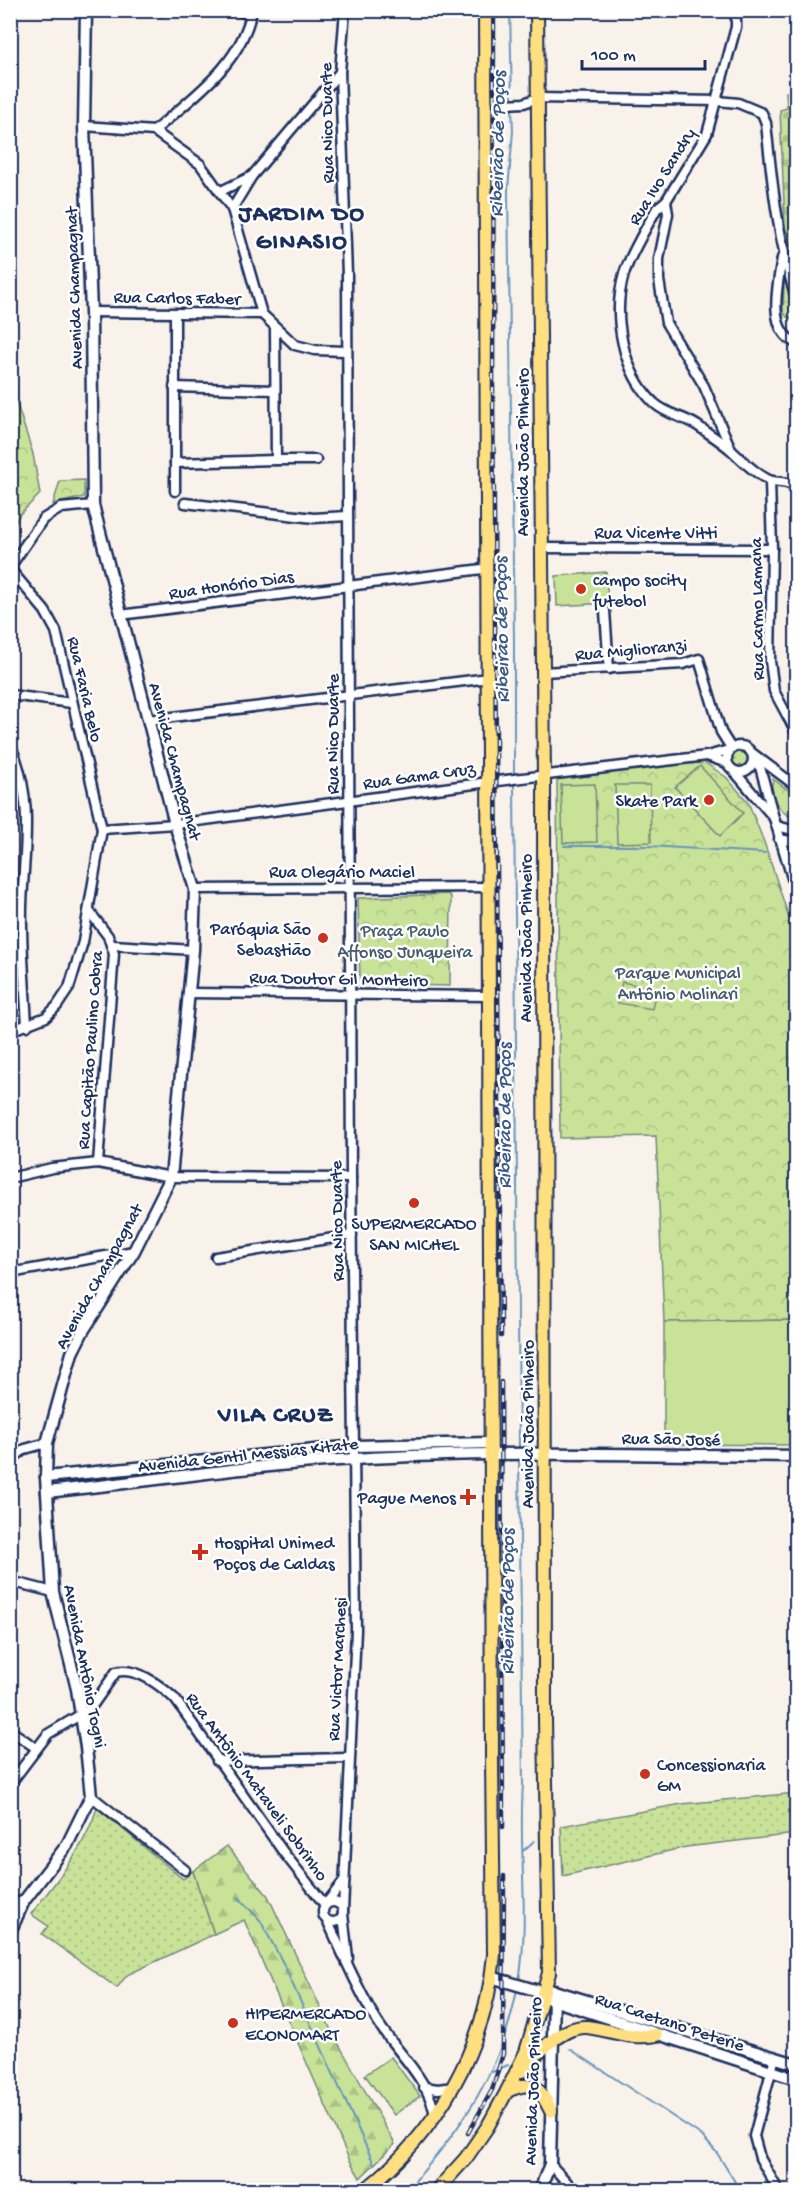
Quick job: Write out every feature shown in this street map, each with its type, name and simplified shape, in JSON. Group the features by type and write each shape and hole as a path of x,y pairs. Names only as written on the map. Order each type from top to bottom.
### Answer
{"main road":[{"name":"Avenida João Pinheiro","path":"365,2190 406,2153 435,2118 454,2087 476,2037 494,1962 494,1451 489,996 492,104 485,10"},
{"name":"Avenida João Pinheiro","path":"537,10 544,777 540,1454 549,1973 544,1993"},
{"path":"437,2190 466,2158 488,2126 508,2090 526,2052 544,1993"},
{"path":"508,2090 530,2061 553,2041 574,2029 587,2027 633,2038 656,2036"},
{"path":"508,2090 523,2084 533,2086 544,2096 550,2111"}],"street":[{"name":"Avenida Champagnat","path":"47,1492 47,1443 72,1353 83,1330 134,1251 171,1178 193,950 195,889 120,615 93,505 91,312 84,126 86,10"},
{"path":"154,131 216,78 237,52 249,26 252,13 235,10"},
{"name":"Rua Nico Duarte","path":"345,10 340,72 347,275 351,1178 356,1458"},
{"name":"Rua Ivo Sandry","path":"736,10 736,27 718,101 707,134 666,201 657,208 624,273 618,311 626,351 636,381 653,402 667,414 694,423 730,449 747,467 770,481 785,480 796,487"},
{"path":"232,209 252,176 340,72"},
{"path":"492,104 524,103 537,98 718,101 738,103 762,113 766,123 774,202 783,254 796,298"},
{"path":"84,126 154,131 200,164 232,209 262,314 295,345 315,350 346,351"},
{"path":"221,191 252,176"},
{"path":"666,201 668,214 659,259 662,307 666,323 704,386 730,449"},
{"path":"783,254 777,307 778,321 782,333 796,343"},
{"name":"Rua Carlos Faber","path":"91,312 175,315 262,314"},
{"path":"175,315 175,491"},
{"path":"275,328 276,460"},
{"path":"174,387 275,390"},
{"path":"175,463 316,460"},
{"name":"Rua Carmo Lamana","path":"770,481 772,549 770,661 774,691 796,732"},
{"path":"185,503 314,518 347,516"},
{"path":"10,568 43,519 61,508 93,505"},
{"name":"Rua Vicente Vitti","path":"541,548 772,549"},
{"name":"Rua Faria Belo","path":"10,568 45,611 56,632 102,829"},
{"name":"Rua Honório Dias","path":"120,615 490,568"},
{"path":"606,611 609,669"},
{"name":"Rua Miglioranzi","path":"543,672 683,664 699,659 721,732 730,749"},
{"path":"148,720 489,678"},
{"path":"10,695 72,703"},
{"path":"10,743 24,782 27,805 22,909 27,1026"},
{"path":"796,831 776,822 730,767 730,749 743,746 760,767 776,822 779,839 796,891"},
{"name":"Rua Gama Cruz","path":"102,829 176,824 489,782 707,756 730,749"},
{"path":"707,756 745,771 752,757"},
{"path":"752,757 796,786"},
{"path":"10,1031 46,1017 57,1006 69,987 78,966 102,829"},
{"path":"779,839 796,842"},
{"name":"Rua Olegário Maciel","path":"195,889 489,887"},
{"name":"Rua Capitão Paulino Cobra","path":"89,911 113,945 98,1163"},
{"path":"113,945 193,950"},
{"name":"Rua Doutor Gil Monteiro","path":"188,993 489,996"},
{"path":"10,1178 52,1168 98,1163 171,1178 351,1178"},
{"path":"216,1257 352,1235"},
{"path":"10,1274 134,1251"},
{"path":"10,1460 25,1449 47,1443"},
{"name":"Avenida Gentil Messias Kitate","path":"47,1492 154,1480 253,1461 355,1446 494,1451"},
{"name":"Rua São José","path":"494,1451 540,1454 796,1456"},
{"name":"Avenida Gentil Messias Kitate","path":"46,1477 253,1461 494,1451"},
{"name":"Rua Victor Marchesi","path":"349,1965 343,1912 348,1758 356,1630 356,1458"},
{"path":"154,1467 154,1480"},
{"name":"Avenida Antônio Togni","path":"47,1492 53,1592 81,1715 90,1797"},
{"path":"10,1581 53,1592"},
{"name":"Rua Antônio Mataveli Sobrinho","path":"81,1715 90,1709 116,1672 134,1673 157,1684 175,1699 217,1761 325,1905"},
{"path":"10,1784 36,1748 61,1724 81,1715"},
{"path":"10,1730 36,1748"},
{"path":"217,1761 348,1758"},
{"path":"10,1932 24,1901 67,1845 90,1797 185,1870"},
{"path":"344,1881 333,1893 322,1914 377,2022 424,2087 434,2109 435,2118"},
{"path":"316,1893 333,1893"},
{"path":"10,1903 24,1901"},
{"path":"325,1905 338,1903 343,1912 337,1922 328,1922"},
{"name":"Rua Caetano Peterie","path":"491,1977 796,2064"},
{"name":"Rua Caetano Peterie","path":"544,1993 656,2036 796,2079"},
{"name":"Avenida João Pinheiro","path":"540,2190 550,2164 553,2041 544,1993"},
{"path":"775,2057 754,2136 760,2158 778,2190"},
{"path":"424,2087 438,2090 454,2087"},
{"path":"550,2164 574,2190"}],"green space":[{"path":"796,90 796,264 785,227 780,110 787,108 786,92"},
{"path":"788,280 796,307 796,319 787,317 783,312 784,281"},
{"path":"11,393 14,395 33,454 40,494 20,514 11,530"},
{"path":"84,480 84,497 53,504 60,481"},
{"name":"campo socity futebol","path":"606,572 608,603 557,606 556,576"},
{"path":"740,750 746,753 749,759 746,765 740,768 734,765 731,759 734,753"},
{"name":"Parque Municipal Antônio Molinari","path":"704,762 726,777 748,802 764,842 796,939 796,1320 664,1322 656,1136 560,1138 557,779"},
{"name":"Skate Park","path":"700,766 743,813 720,836 675,787"},
{"path":"773,779 796,796 796,819 790,817 777,804 772,792"},
{"path":"595,784 597,842 563,843 561,785"},
{"path":"615,785 650,785 651,842 617,843"},
{"name":"Praça Paulo Affonso Junqueira","path":"448,894 451,897 450,986 360,984 358,898"},
{"path":"622,982 656,989 652,1009 618,1003"},
{"path":"796,1320 796,1445 664,1444 664,1322"},
{"path":"796,1793 796,1834 686,1847 563,1876 561,1826 682,1804"},
{"path":"97,1808 183,1879 193,1871 214,1934 127,1975 117,1988 42,1934 48,1926 31,1914 77,1851"},
{"path":"227,1846 268,1896 332,2032 395,2144 360,2178 349,2159 244,1920 214,1934 193,1871"},
{"path":"391,2057 420,2096 394,2115 365,2075"}],"waterway":[{"name":"Ribeirão de Poços","path":"510,10 512,101"},
{"name":"Ribeirão de Poços","path":"512,106 513,131 508,190 514,775"},
{"name":"Ribeirão de Poços","path":"514,781 519,1450"},
{"path":"564,846 648,846 765,853"},
{"name":"Ribeirão de Poços","path":"519,1459 524,1932 519,1981"},
{"path":"523,1851 534,1841"},
{"path":"238,1897 260,1920 283,1963 374,2164"},
{"name":"Ribeirão de Poços","path":"407,2190 445,2145 477,2098 501,2047 517,1989"},
{"path":"570,2049 701,2135 717,2153 740,2190"},
{"path":"492,2072 508,2065"}],"railway":[{"path":"494,10 493,393 501,1336"},
{"path":"501,1382 503,1827"},
{"path":"468,2133 492,2090 503,2054 504,1876"}],"place":[{"name":"campo socity futebol","path":"581,589"},
{"name":"Skate Park","path":"709,800"},
{"name":"Paróquia São Sebastião","path":"323,938"},
{"name":"SUPERMERCADO SAN MICHEL","path":"414,1203"},
{"name":"Pague Menos","path":"468,1497"},
{"name":"Hospital Unimed Poços de Caldas","path":"200,1552"},
{"name":"Concessionaria GM","path":"645,1774"},
{"name":"HIPERMERCADO ECONOMART","path":"233,2023"}],"district":[{"name":"JARDIM DO GINASIO","path":"302,226"},
{"name":"VILA CRUZ","path":"276,1413"}]}
